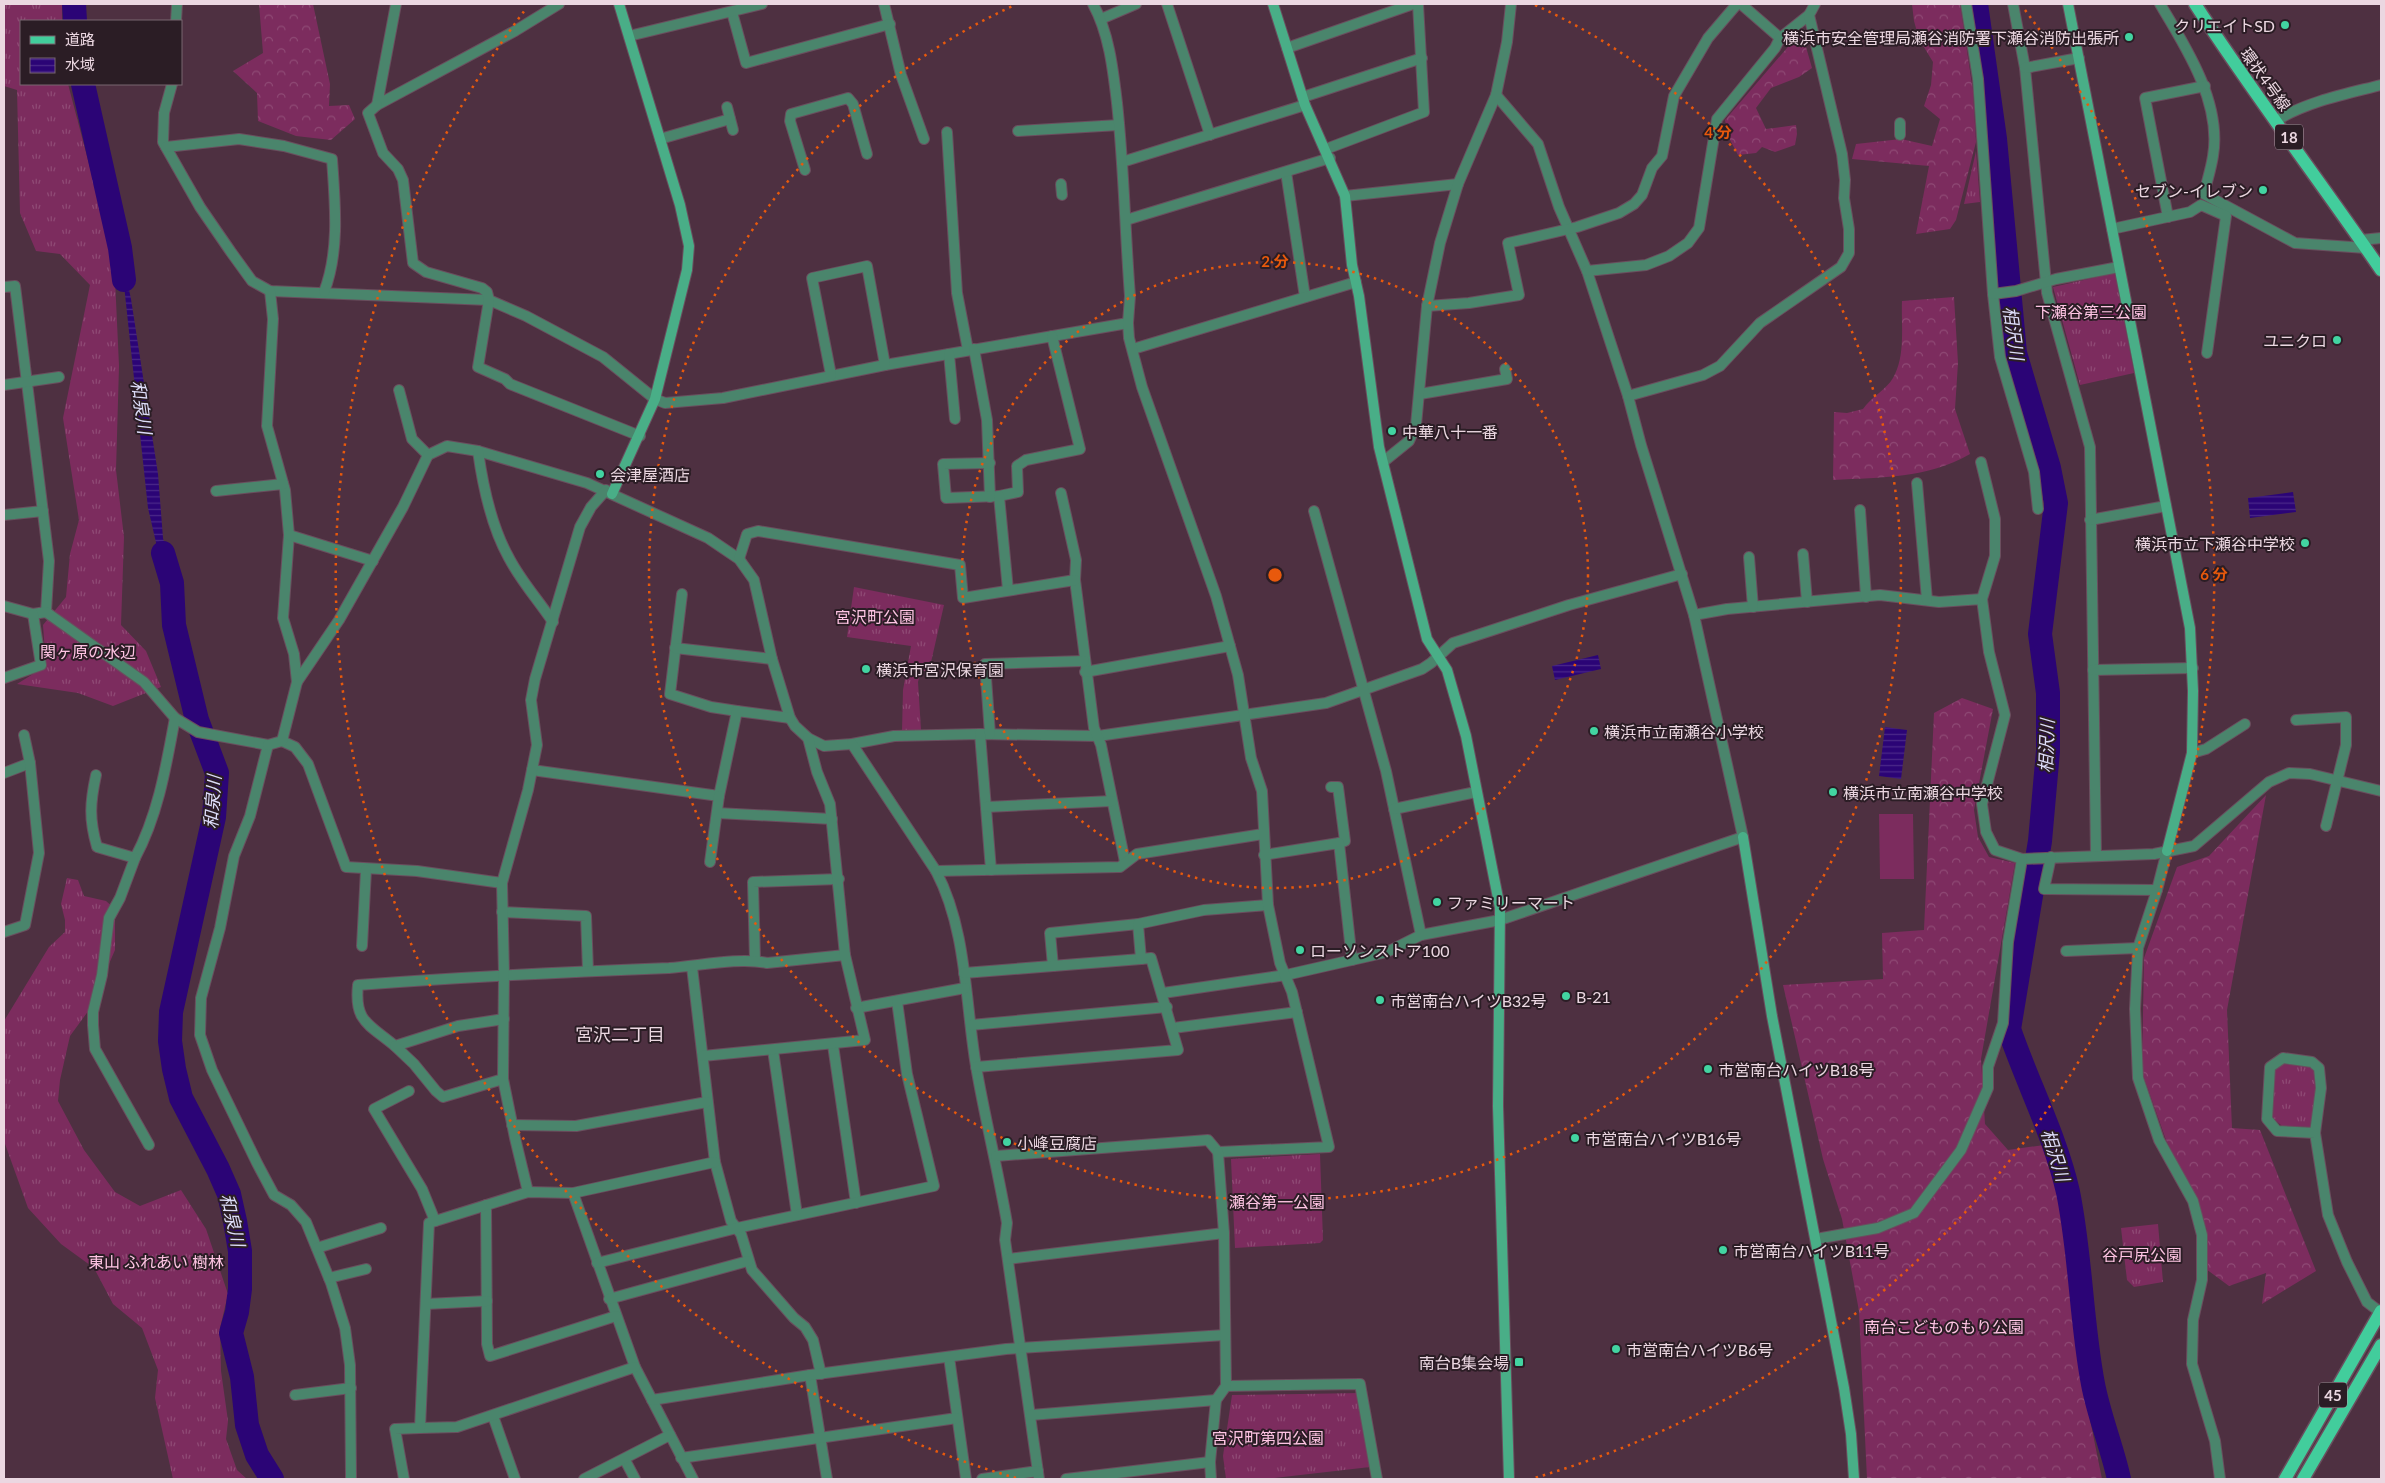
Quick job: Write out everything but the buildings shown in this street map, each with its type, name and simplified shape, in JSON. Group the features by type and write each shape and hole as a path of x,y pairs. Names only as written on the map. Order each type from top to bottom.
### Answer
{"main road":[{"name":"環状4号線","path":"2195,4 2240,72 2277,120 2381,270"},
{"name":"45","path":"2285,1479 2381,1312"},
{"name":"45","path":"2303,1479 2381,1345"}],"street":[{"path":"176,20 177,4"},
{"path":"377,105 396,4"},
{"path":"559,4 515,32 377,105 368,113 383,153 398,169 403,180 413,263 426,272 482,288 487,292 489,300 478,367 505,379 510,384 640,436"},
{"path":"528,1192 512,1125 504,1079 502,883 537,746 531,700 580,527 591,507 609,492 640,436 655,400 687,270 689,246 680,205 619,4"},
{"path":"629,36 762,4"},
{"path":"884,4 901,75 924,139"},
{"path":"1092,4 1101,19 1113,68 1126,220 1130,296 1128,323 1132,349 1142,387 1216,596 1230,646 1246,714 1251,758 1262,791 1268,905 1278,956 1297,1012 1329,1147 1218,1152"},
{"path":"1101,19 1124,6 1136,4"},
{"path":"1167,4 1210,135"},
{"path":"1273,4 1304,101 1345,196 1352,265 1383,462 1427,639 1447,670 1466,736 1500,920 1497,1093 1509,1479"},
{"path":"1287,48 1413,4"},
{"path":"1126,220 1286,172 1424,112 1418,4"},
{"path":"1383,462 1409,441 1416,425 1427,306 1440,243 1458,184 1496,95 1507,42 1511,4"},
{"path":"1427,306 1469,303 1519,295 1508,243 1569,230 1618,213 1634,204 1642,195 1652,168 1662,156 1674,96 1708,38 1739,4 1780,38"},
{"path":"1587,271 1646,265 1669,256 1688,243 1699,228 1717,119 1775,48 1780,38 1809,15 1814,4"},
{"path":"1966,4 1978,79 2000,357 2034,472 2038,510"},
{"path":"2013,4 2025,68 2046,283 2090,447 2096,856"},
{"path":"2068,4 2190,628 2192,753 2157,890 2138,948 2135,1009 2138,1078 2159,1140 2192,1201 2202,1235 2202,1280 2193,1320 2192,1364 2215,1441 2220,1479"},
{"path":"2160,4 2182,40 2205,86 2214,133 2214,155 2204,194 2296,243 2363,244 2381,238"},
{"path":"732,12 746,63 890,24"},
{"path":"1628,396 1702,375 1720,366 1760,323 1841,267 1849,253 1849,228 1844,198 1846,180 1842,154 1809,15"},
{"path":"1122,162 1210,135 1422,58"},
{"path":"2025,68 2079,58"},
{"path":"172,85 164,113 163,142 200,207 252,281 270,291 489,300 526,316 603,357 655,400 665,403 723,398 831,375 1128,323"},
{"path":"2277,120 2292,111 2316,102 2381,85"},
{"path":"2168,217 2145,98 2205,86"},
{"path":"1496,95 1538,144 1569,230 1587,271 1628,396 1641,445 1694,615 1743,838 1772,1016 1852,1434 1854,1479"},
{"path":"805,170 790,121 791,114 821,104 848,98 853,104 867,154"},
{"path":"727,107 733,130"},
{"path":"660,139 730,119"},
{"path":"1900,123 1900,135"},
{"path":"1018,131 1119,125"},
{"path":"947,132 957,293 987,420 994,496 1008,590"},
{"path":"166,147 239,139 284,146 332,159 335,219 332,273 324,292"},
{"path":"1286,172 1305,297"},
{"path":"1345,196 1458,184"},
{"path":"2112,229 2190,212 2201,205 2226,216 2207,353"},
{"path":"831,375 812,278 867,266 885,365"},
{"path":"1996,293 2016,291 2119,267"},
{"path":"1132,349 1356,282"},
{"path":"4,287 15,286 28,382 49,561 46,612"},
{"path":"270,291 273,319 267,426 283,484 289,535 283,618 294,654 297,682"},
{"path":"990,462 943,464 946,498 994,496 1018,492 1017,466 1026,460 1080,449 1052,336"},
{"path":"949,354 955,419"},
{"path":"1420,394 1507,380 1505,369"},
{"path":"4,385 59,377"},
{"path":"399,390 412,439 428,455"},
{"path":"282,741 297,682 339,620 403,507 428,455 447,446 478,450 542,468 609,492 708,538 739,559 754,580 772,659 790,718 795,726 808,738 824,746 852,744 894,736 985,734 1098,736 1326,703 1422,669 1445,648 1461,640 1569,605 1682,574"},
{"path":"478,450 481,472 499,536 509,559 553,622"},
{"path":"1981,462 1995,519 1994,556 1982,598 1989,652 2005,716 1982,804 1986,832 1995,850 2026,858 2154,854 2194,846 2269,782 2289,773 2310,774 2337,782 2381,790"},
{"path":"1917,483 1927,600"},
{"path":"216,491 283,484"},
{"path":"1061,493 1076,560 1075,580 1085,672 1094,728 1098,736 1125,862"},
{"path":"2090,520 2166,506"},
{"path":"1860,510 1866,596"},
{"path":"4,515 43,511"},
{"path":"1314,511 1364,689 1394,808 1421,935"},
{"path":"739,559 748,534 758,531 960,565 962,598 1075,580"},
{"path":"289,535 372,561"},
{"path":"1803,554 1807,602"},
{"path":"1749,557 1753,607"},
{"path":"682,594 670,694 711,707 790,718"},
{"path":"1694,615 1753,607 1880,595 1939,602 1982,598"},
{"path":"4,606 33,614 46,612 144,682 175,718 198,732 268,745 282,741 295,747 308,764 346,867 366,870 417,871 502,883"},
{"path":"4,678 42,665 33,614"},
{"path":"1085,672 1230,646"},
{"path":"675,648 772,659"},
{"path":"991,870 986,807 985,664 1084,661"},
{"path":"2093,670 2192,668"},
{"path":"710,862 719,796 737,711"},
{"path":"2296,720 2346,716 2346,745 2326,826"},
{"path":"149,1145 95,1049 93,1012 102,975 109,918 120,898 135,858 143,844 160,796 175,718"},
{"path":"2192,753 2206,749 2246,724"},
{"path":"4,932 25,925 39,853 30,763 24,736"},
{"path":"702,1056 833,1045 865,1040 845,955 839,879 830,804 817,772 808,738"},
{"path":"852,744 936,871 946,890 955,920 964,972 976,1067 996,1156 1007,1223 1005,1240 1039,1475 982,1479"},
{"path":"268,745 250,816 234,856 220,928 201,998 200,1035 212,1070 256,1164 274,1195 291,1205 306,1222 329,1278 344,1328 351,1388 351,1479"},
{"path":"4,773 30,763"},
{"path":"532,770 719,796"},
{"path":"96,774 90,804 92,827 97,847 135,858"},
{"path":"1264,855 1339,843 1345,840 1338,787 1331,787"},
{"path":"1394,808 1476,792"},
{"path":"986,807 1112,801"},
{"path":"717,814 832,819"},
{"path":"936,871 1120,867 1137,854 1263,834"},
{"path":"1163,993 1286,975 1387,952 1421,935 1500,920 1743,838"},
{"path":"1339,843 1352,960"},
{"path":"2048,857 2044,889 2157,890"},
{"path":"1816,1239 1878,1228 1914,1213 1961,1150 1988,1088 1988,1067 2003,1023 2008,942 2026,858"},
{"path":"362,946 366,870"},
{"path":"755,960 753,882 839,879"},
{"path":"1054,966 1050,933 1138,924 1204,910 1268,905"},
{"path":"502,912 586,916 588,971"},
{"path":"1138,924 1141,959"},
{"path":"2066,951 2138,948"},
{"path":"504,1079 444,1097 430,1085 414,1064 360,1017 356,1001 358,985 504,974 692,967 755,960 767,963 845,955"},
{"path":"964,972 1151,958 1163,993 1178,1050 976,1067"},
{"path":"692,967 715,1162 731,1220 741,1234 752,1270 777,1300 805,1327 813,1340 821,1438 827,1479"},
{"path":"856,1008 966,988"},
{"path":"597,1263 737,1228 934,1186 907,1074 897,1001"},
{"path":"970,1025 1167,1007"},
{"path":"1173,1028 1297,1012"},
{"path":"395,1046 458,1026 504,1019"},
{"path":"833,1045 856,1203"},
{"path":"772,1050 797,1215"},
{"path":"2315,1133 2278,1131 2267,1119 2270,1067 2284,1058 2312,1062 2319,1068 2321,1088 2315,1133 2328,1215 2347,1262 2367,1302 2381,1312"},
{"path":"409,1091 374,1109 422,1189 435,1221"},
{"path":"512,1125 576,1126 707,1102"},
{"path":"996,1156 1208,1140 1218,1152 1224,1233 1226,1386 1216,1400 1210,1462 1211,1479"},
{"path":"420,1428 428,1223 528,1192 573,1193 715,1162"},
{"path":"573,1193 609,1299 635,1367 693,1479"},
{"path":"486,1205 487,1344 490,1356 616,1316"},
{"path":"317,1248 381,1228"},
{"path":"1008,1260 1224,1233"},
{"path":"609,1299 748,1261"},
{"path":"329,1278 366,1269"},
{"path":"426,1304 486,1301"},
{"path":"652,1400 816,1374 1020,1348 1225,1335"},
{"path":"949,1357 966,1479"},
{"path":"404,1479 395,1429 457,1427 635,1367"},
{"path":"1226,1386 1360,1384 1377,1479"},
{"path":"295,1395 351,1388"},
{"path":"1030,1415 1216,1400"},
{"path":"493,1416 515,1479"},
{"path":"681,1458 957,1418"},
{"path":"584,1479 625,1460 670,1435"},
{"path":"625,1460 635,1479"},
{"path":"1066,1479 1210,1462"}],"green space":[{"name":"関ヶ原の水辺","path":"4,4 62,4 62,20 20,20 20,85 68,85 105,225 115,279 119,366 116,470 124,537 121,625 146,651 161,687 113,706 78,693 17,684 46,666 43,625 66,597 70,554 79,520 63,418 90,285 60,254 36,251 20,213 17,90 4,86"},
{"path":"259,4 313,4 330,84 329,106 349,105 355,119 331,140 296,136 258,121 257,93 233,71 263,53"},
{"path":"1912,4 1960,4 1973,91 1976,142 1956,220 1950,229 1916,234 1929,166 1852,159 1856,144 1901,139 1932,146 1940,119 1924,106 1931,85 1933,62 1919,39"},
{"path":"1799,34 1804,40 1812,68 1799,77 1771,88 1756,108 1766,129 1796,125 1795,145 1775,152 1762,147 1756,153 1738,155 1728,136 1725,120"},
{"path":"1976,151 1980,202 1964,204"},
{"name":"下瀬谷第三公園","path":"2115,273 2134,373 2080,385 2053,287"},
{"path":"1954,297 1958,363 1955,409 1970,454 1937,468 1920,472 1886,477 1833,480 1834,412 1847,413 1863,409 1893,378 1900,360 1902,301"},
{"name":"宮沢町公園","path":"854,587 944,605 929,671 921,671 918,682 921,730 902,732 903,690 911,646 847,637"},
{"name":"南台こどものもり公園","path":"1962,698 1993,709 1974,810 1978,837 1989,857 2015,863 1981,1059 1985,1124 2008,1150 2058,1143 2085,1302 2086,1400 2102,1479 1867,1479 1859,1311 1842,1219 1823,1159 1783,985 1883,979 1882,933 1924,930 1934,713"},
{"path":"2266,795 2227,1010 2232,1128 2260,1130 2316,1271 2262,1304 2266,1273 2229,1286 2206,1269 2207,1230 2192,1192 2166,1140 2142,1072 2144,958 2177,867 2209,856"},
{"path":"1879,814 1913,814 1914,879 1880,879"},
{"name":"東山 ふれあい 樹林","path":"67,878 78,880 84,896 106,901 115,909 115,950 89,1010 70,1036 60,1080 58,1101 84,1150 115,1192 140,1206 181,1190 206,1229 228,1294 220,1328 221,1371 228,1421 226,1439 237,1470 247,1479 173,1479 155,1398 158,1370 142,1328 113,1304 94,1268 61,1244 28,1208 4,1141 4,1021 49,947 65,932 65,920 61,904"},
{"path":"2283,1064 2310,1066 2314,1072 2317,1087 2310,1127 2282,1126 2273,1118 2274,1071"},
{"name":"瀬谷第一公園","path":"1320,1154 1323,1240 1320,1243 1235,1248 1231,1159"},
{"name":"谷戸尻公園","path":"2158,1224 2163,1282 2134,1287 2127,1280 2121,1228"},
{"name":"宮沢町第四公園","path":"1362,1393 1370,1467 1266,1479 1226,1479 1223,1456 1232,1395"}],"water":[{"path":"120,248 131,299 158,474 163,538 172,575 172,583 161,564 148,508"},
{"path":"2293,492 2296,512 2250,518 2248,498"},
{"path":"1598,655 1601,669 1555,680 1552,666"},
{"path":"1885,727 1907,730 1901,779 1879,776"}],"waterway":[{"name":"和泉川","path":"74,4 75,20"},
{"name":"相沢川","path":"1976,4 1995,139 2015,353 2049,468 2056,503 2040,634 2048,693 2048,751 2040,841 2009,1029 2049,1131 2068,1192 2076,1240 2093,1384 2119,1479"},
{"name":"和泉川","path":"83,85 120,248 124,280"},
{"name":"和泉川","path":"163,553 172,583 174,625 197,720 217,773 214,817 171,1012 170,1041 181,1098 229,1194 240,1251 240,1289 237,1312 231,1333 242,1377 247,1425 257,1455 272,1479"}],"place":[{"name":"クリエイトSD","path":"2285,25"},
{"name":"横浜市安全管理局瀬谷消防署下瀬谷消防出張所","path":"2129,37"},
{"name":"セブン-イレブン","path":"2263,190"},
{"name":"ユニクロ","path":"2337,340"},
{"name":"中華八十一番","path":"1392,431"},
{"name":"会津屋酒店","path":"600,474"},
{"name":"横浜市立下瀬谷中学校","path":"2305,543"},
{"name":"横浜市宮沢保育園","path":"866,669"},
{"name":"横浜市立南瀬谷小学校","path":"1594,731"},
{"name":"横浜市立南瀬谷中学校","path":"1833,792"},
{"name":"ファミリーマート","path":"1437,902"},
{"name":"ローソンストア100","path":"1300,950"},
{"name":"B-21","path":"1566,996"},
{"name":"市営南台ハイツB32号","path":"1380,1000"},
{"name":"市営南台ハイツB18号","path":"1708,1069"},
{"name":"市営南台ハイツB16号","path":"1575,1138"},
{"name":"小峰豆腐店","path":"1007,1142"},
{"name":"市営南台ハイツB11号","path":"1723,1250"},
{"name":"市営南台ハイツB6号","path":"1616,1349"},
{"name":"南台B集会場","path":"1519,1362"}],"district":[{"name":"宮沢二丁目","path":"620,1034"}]}
